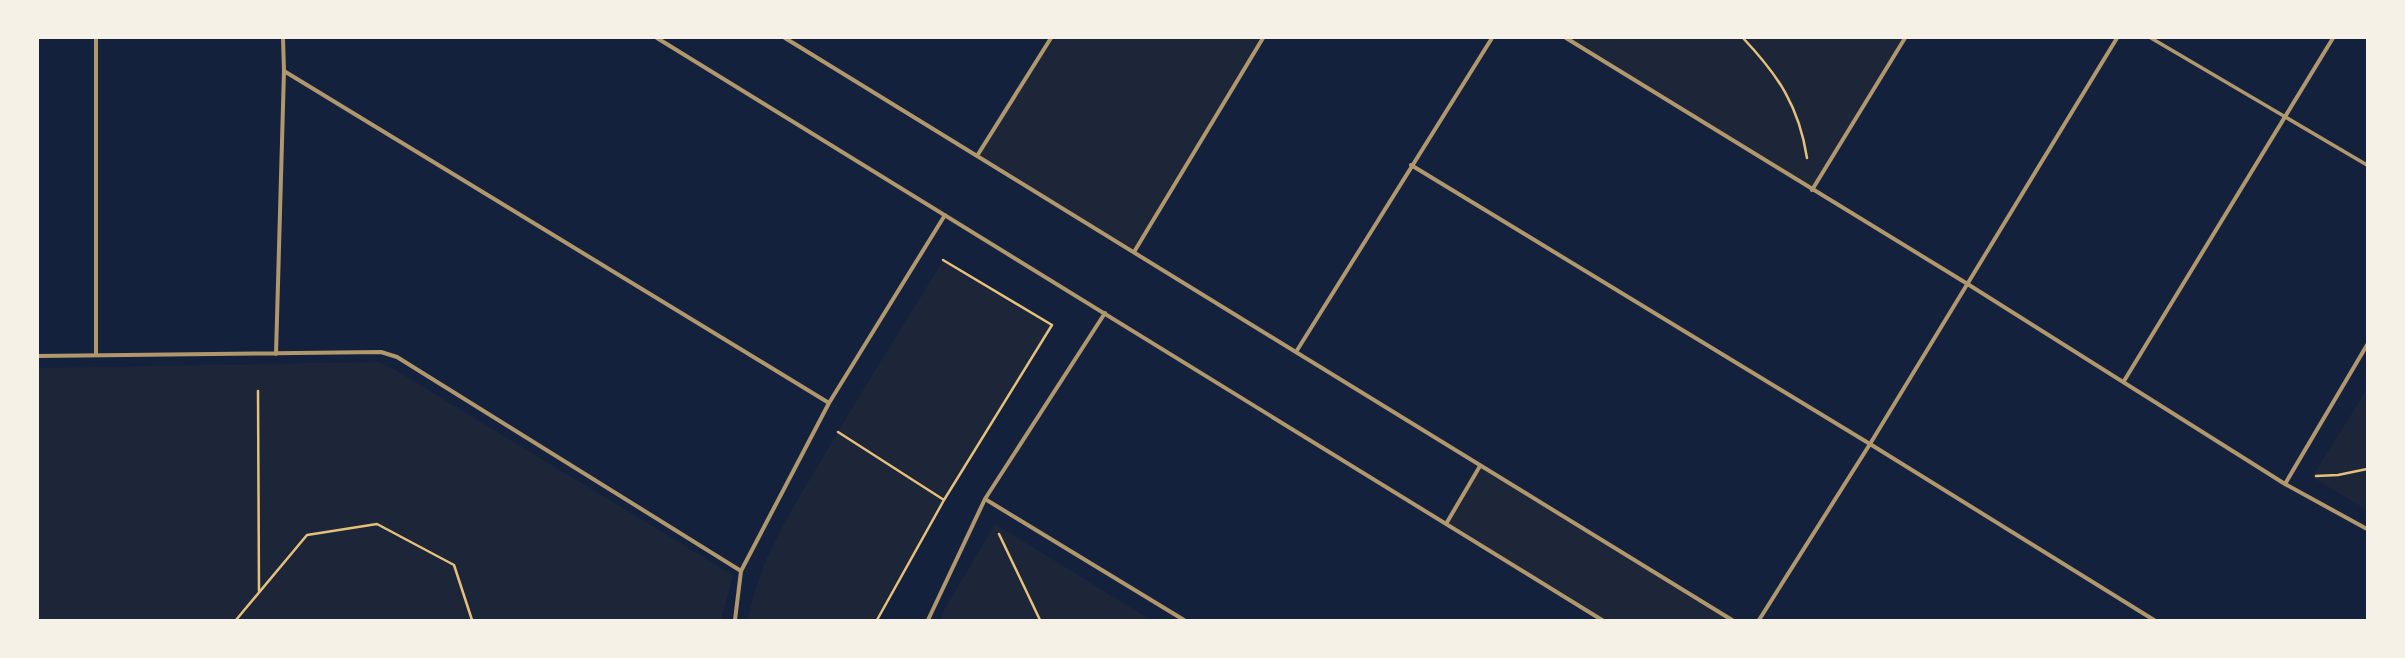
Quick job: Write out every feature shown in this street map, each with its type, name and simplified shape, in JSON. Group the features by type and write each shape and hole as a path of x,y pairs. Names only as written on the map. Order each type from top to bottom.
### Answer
{"street":[{"path":"96,38 96,355"},
{"path":"276,354 284,71 283,38"},
{"path":"658,38 1602,620"},
{"path":"786,38 1732,620"},
{"path":"977,156 1051,38"},
{"path":"1134,252 1263,38"},
{"path":"1296,352 1411,165 1492,38"},
{"path":"1566,38 2124,381 2285,484 2367,529"},
{"path":"1812,190 1905,38"},
{"path":"1759,620 1870,444 1966,283 2117,38"},
{"path":"2151,38 2367,165"},
{"path":"2124,381 2333,38"},
{"path":"284,71 829,403"},
{"path":"1411,165 1870,444 2154,620"},
{"path":"735,620 740,571 829,403 944,215"},
{"path":"928,620 985,499 1105,313"},
{"path":"2285,484 2367,345"},
{"path":"38,356 381,352 397,357 740,571"},
{"path":"1446,524 1480,466"},
{"path":"985,499 1184,620"}],"path":[{"path":"1743,38 1783,86 1795,111 1804,138 1812,190"},
{"path":"876,620 944,500 1052,325 944,259 940,266"},
{"path":"258,391 259,592"},
{"path":"834,439 842,426"},
{"path":"838,432 944,500"},
{"path":"2312,477 2338,475 2367,469"},
{"path":"236,620 307,535 378,524 454,565 472,620"},
{"path":"998,531 1040,620"}],"shaded area":[{"path":"1051,38 1264,38 1134,252 977,156"},
{"path":"1566,38 1905,38 1812,190"},
{"path":"944,259 1052,325 944,500 877,620 748,620 753,597 760,576 768,556 788,517"},
{"path":"378,362 392,368 733,575 721,620 38,620 38,368"},
{"path":"2367,389 2367,510 2312,477"},
{"path":"1480,466 1738,620 1602,620 1446,524"},
{"path":"995,524 1151,620 941,620 944,610"}]}
